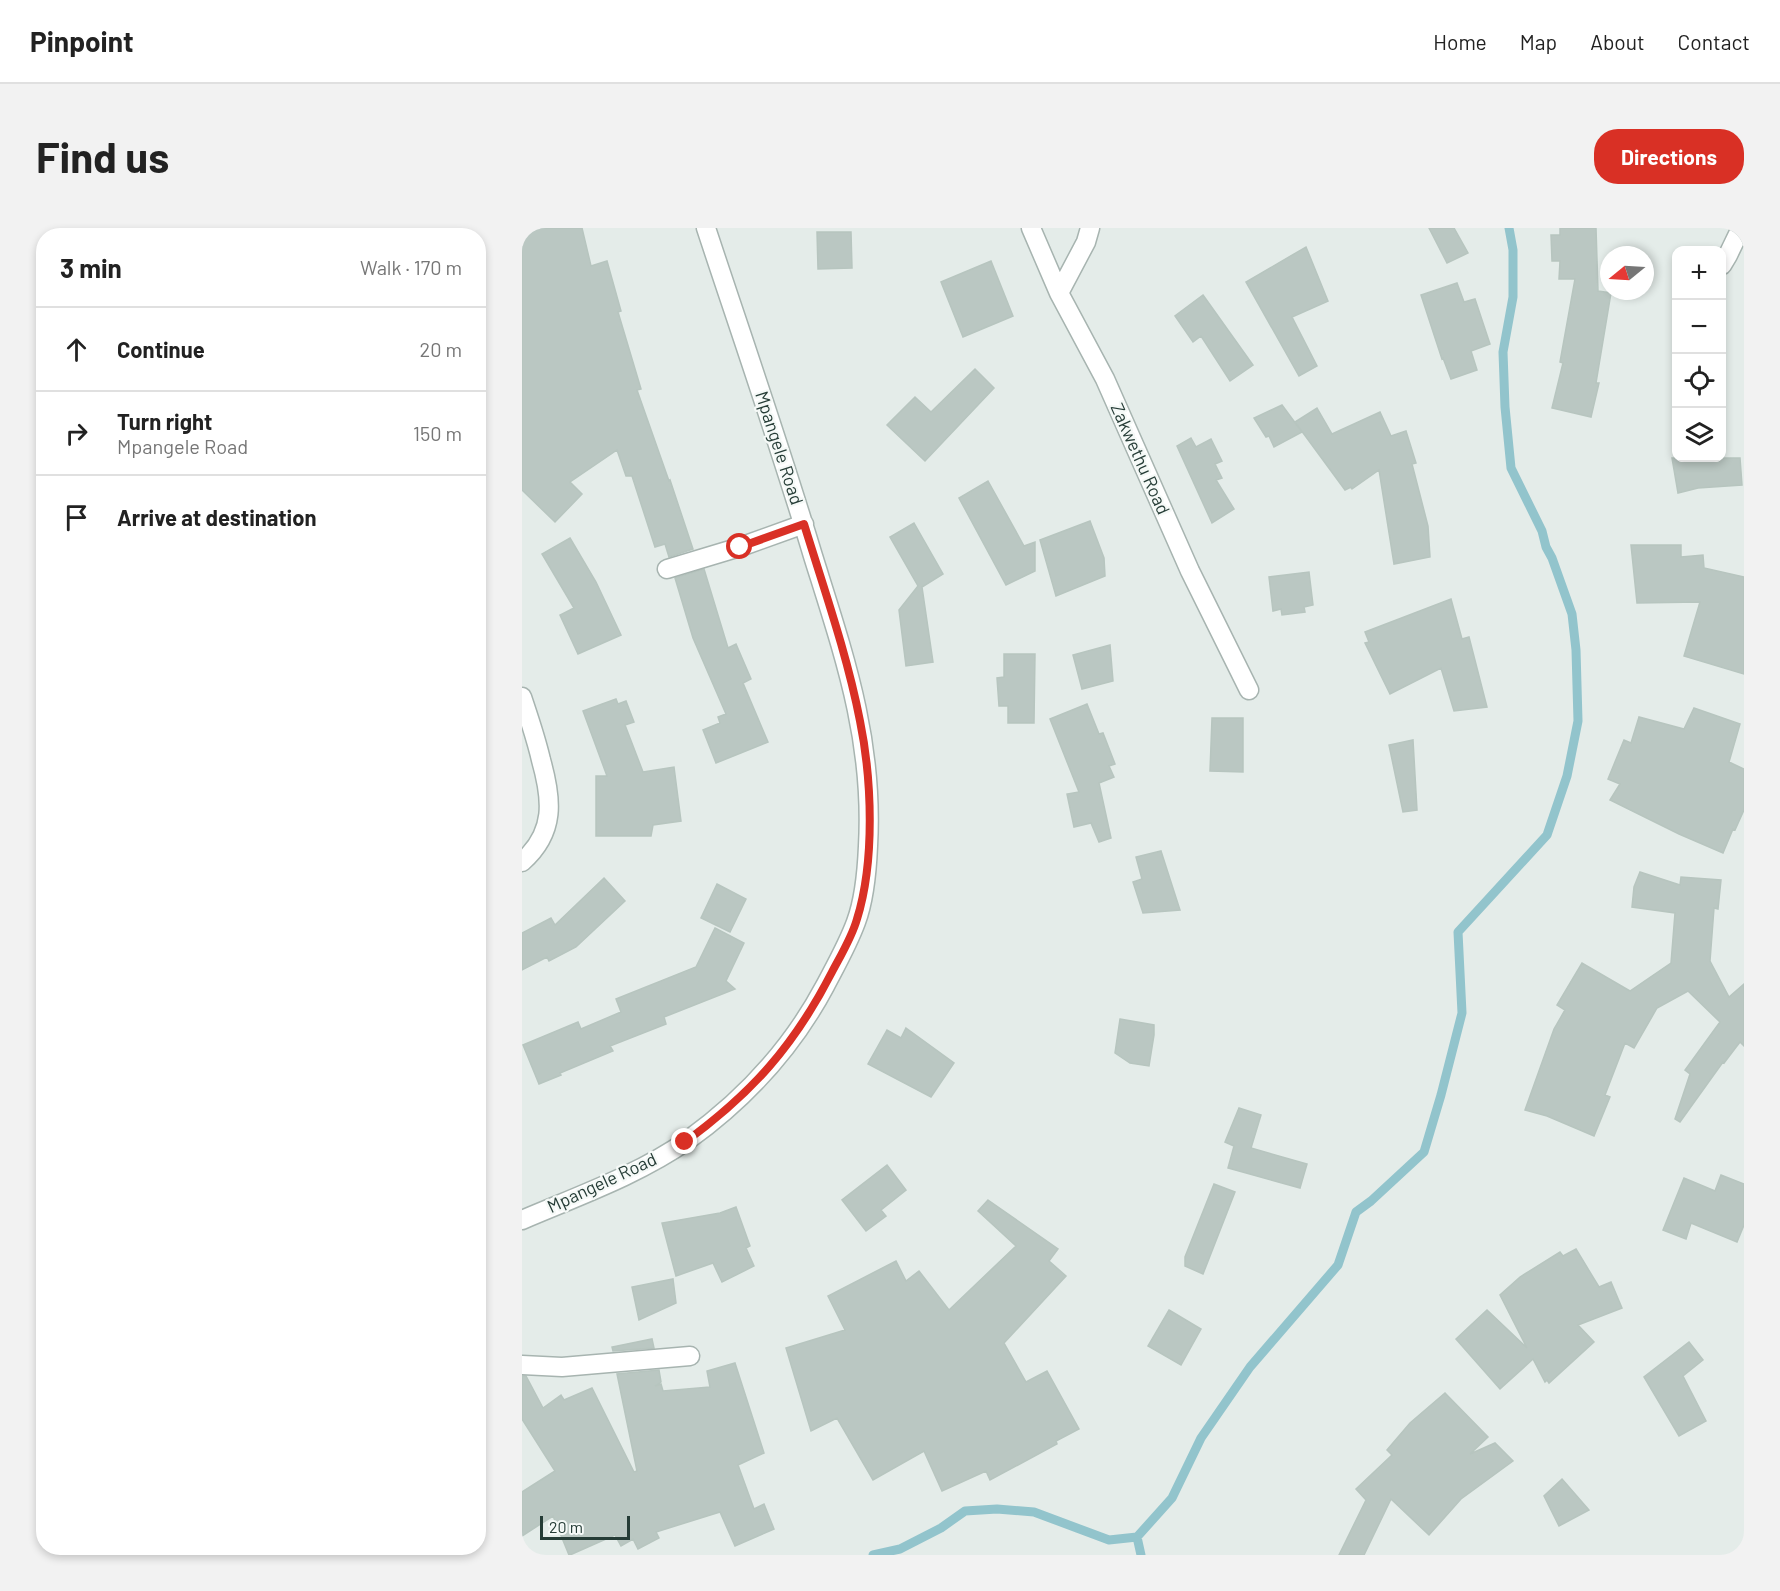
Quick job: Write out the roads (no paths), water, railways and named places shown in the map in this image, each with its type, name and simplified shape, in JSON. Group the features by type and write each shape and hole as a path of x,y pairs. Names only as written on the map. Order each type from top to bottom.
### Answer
{"street":[{"name":"Mpangele Road","path":"522,1220 656,1159 685,1142 739,1098 778,1058 800,1028 829,978 857,920 866,875 869,808 867,760 850,676 804,524 706,228"},
{"name":"Zakwethu Road","path":"1031,228 1059,294 1105,379 1190,571 1249,690"},
{"path":"1059,294 1086,242 1090,228"},
{"path":"1726,258 1741,228"},
{"path":"667,569 740,547 804,524"},
{"path":"522,697 548,784 550,812 540,842 522,862"},
{"path":"522,1365 561,1367 690,1356"}],"waterway":[{"path":"873,1555 900,1549 941,1528 965,1511 997,1509 1034,1512 1109,1540 1137,1537 1172,1498 1201,1438 1250,1367 1338,1265 1356,1212 1424,1152 1462,1013 1458,932 1547,835 1567,776 1578,721 1576,650 1572,614 1542,531 1511,468 1503,352 1513,297 1513,250 1509,228"},
{"path":"1137,1537 1141,1555"}]}
